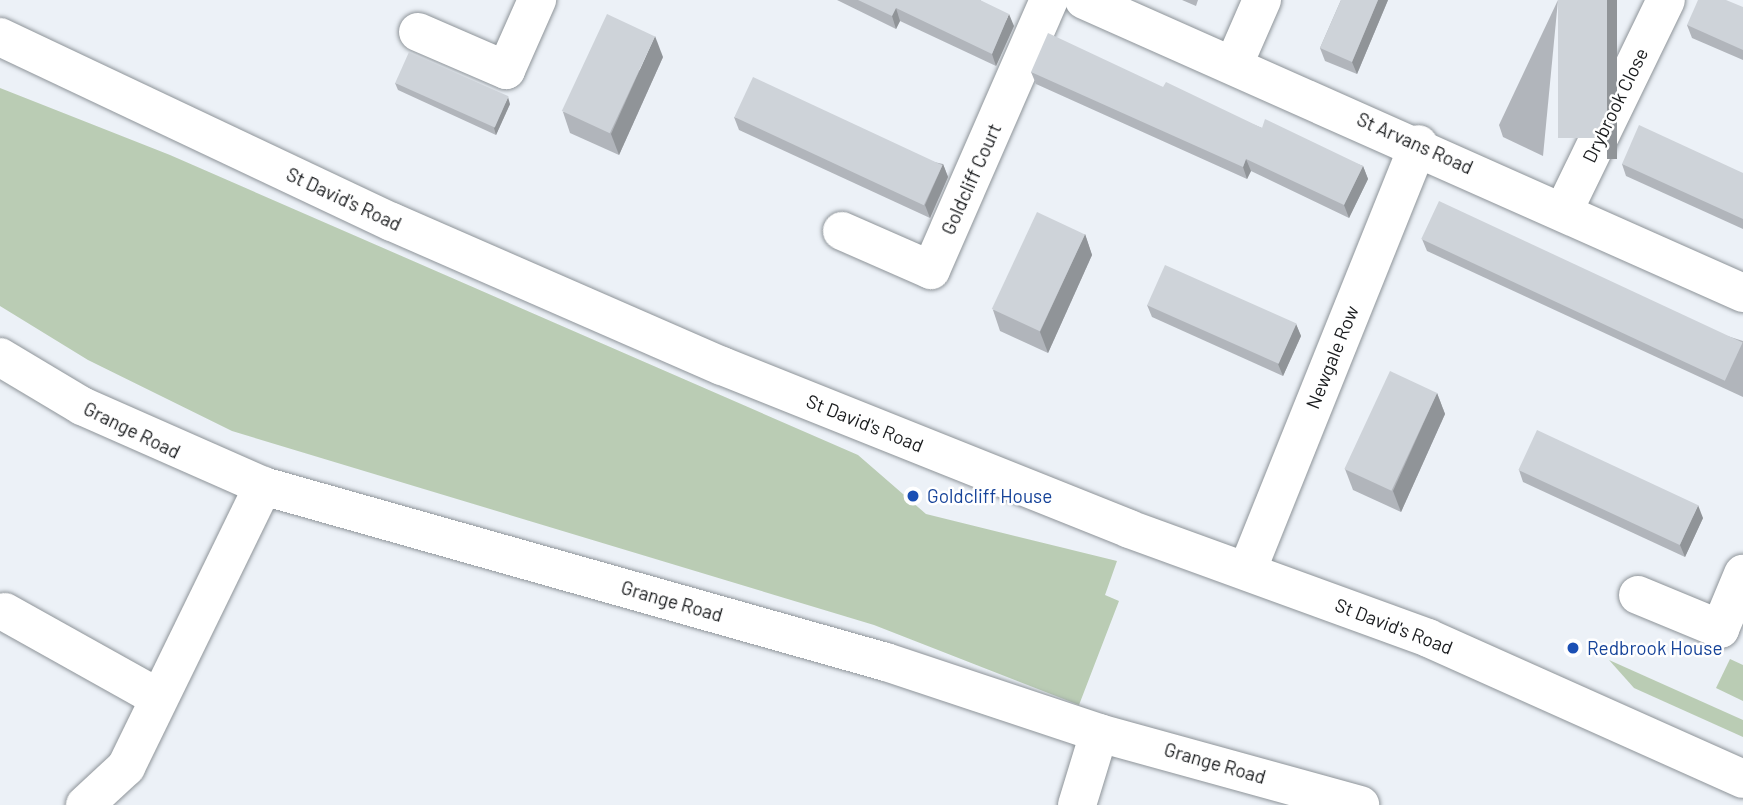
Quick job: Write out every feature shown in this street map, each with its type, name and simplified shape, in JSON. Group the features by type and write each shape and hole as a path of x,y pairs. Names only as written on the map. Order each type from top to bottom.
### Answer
{"street":[{"path":"418,32 506,70 537,0"},
{"name":"Goldcliff Court","path":"842,231 931,270 1049,0"},
{"name":"St Arvans Road","path":"1084,0 1419,144 1743,293"},
{"path":"1234,64 1262,0"},
{"name":"Drybrook Close","path":"1564,210 1666,0"},
{"name":"St David's Road","path":"0,37 392,222 709,360 1506,670 1743,779"},
{"name":"Newgale Row","path":"1247,571 1419,144"},
{"name":"Grange Road","path":"0,357 82,406 263,486 886,662 1099,733 1360,805"},
{"path":"85,805 120,776 263,486"},
{"path":"1638,595 1720,629 1743,574"},
{"path":"5,612 159,698"},
{"path":"1077,805 1099,733"}],"green space":[{"path":"0,88 170,155 858,455 926,514 1117,561 1105,595 1119,601 1079,705 874,625 232,431 88,360 0,306"},
{"path":"1730,659 1743,665 1743,701 1716,688"},
{"path":"1609,660 1743,720 1743,737 1634,688"}],"building":[{"path":"858,0 980,0 1009,14 992,54 896,8 892,16"},
{"path":"1341,0 1378,0 1352,62 1320,48"},
{"path":"1558,0 1607,0 1607,138 1558,138"},
{"path":"1698,0 1726,0 1743,7 1743,50 1687,25"},
{"path":"607,14 655,36 610,133 562,111"},
{"path":"1048,33 1163,87 1166,82 1262,128 1265,119 1363,166 1344,205 1246,159 1243,167 1031,72"},
{"path":"409,52 509,96 495,127 395,83"},
{"path":"753,77 942,165 924,205 734,117"},
{"path":"1639,125 1743,173 1743,219 1622,164"},
{"path":"1439,201 1743,343 1725,381 1421,239"},
{"path":"1037,212 1085,234 1040,331 992,309"},
{"path":"1165,265 1297,324 1279,364 1147,305"},
{"path":"1390,371 1437,393 1391,491 1344,469"},
{"path":"1537,430 1698,505 1680,545 1518,470"}],"place":[{"name":"Goldcliff House","path":"913,496"},
{"name":"Redbrook House","path":"1573,648"}]}
